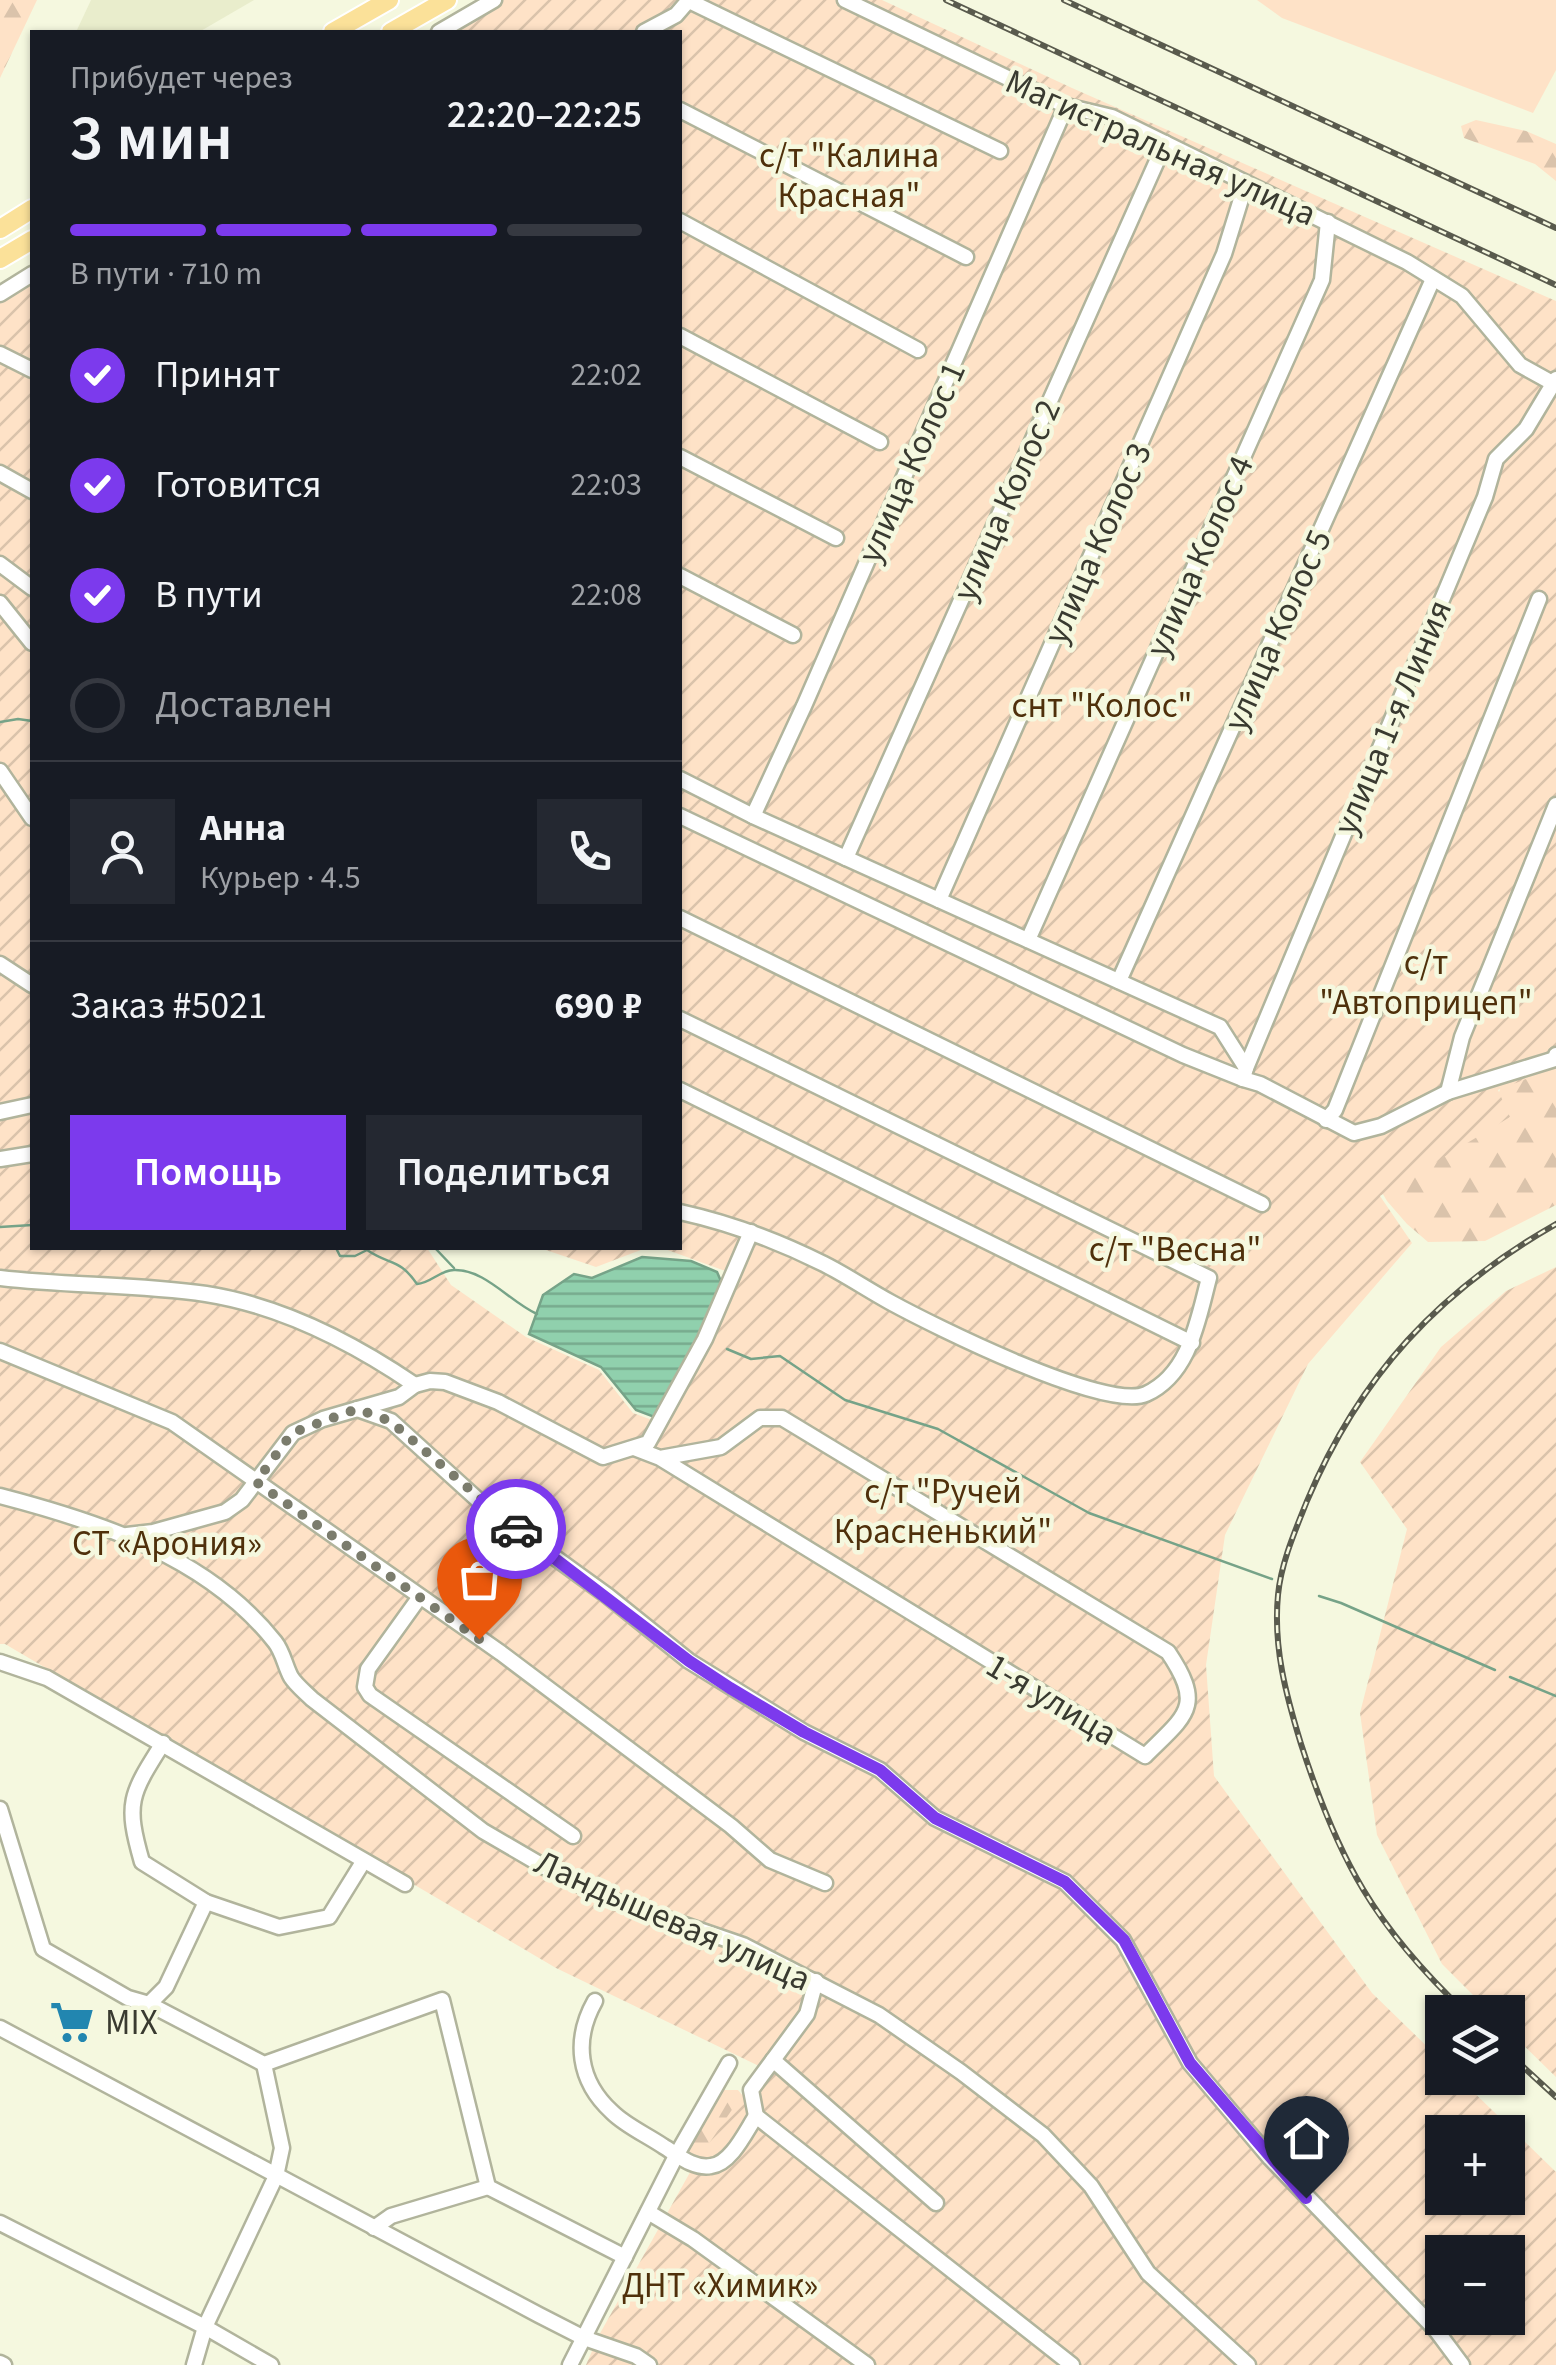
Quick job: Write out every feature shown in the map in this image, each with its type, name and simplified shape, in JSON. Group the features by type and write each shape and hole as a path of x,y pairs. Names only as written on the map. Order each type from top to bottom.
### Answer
{"main road":[{"path":"336,30 389,0"},
{"path":"395,30 446,0"},
{"path":"0,228 30,210"},
{"path":"0,259 30,244"}],"street":[{"path":"442,30 494,0"},
{"name":"Магистральная улица","path":"846,0 1066,106 1112,117 1328,222 1462,296 1520,365 1555,382"},
{"path":"648,30 676,15 689,1 1000,151"},
{"name":"улица Колос 1","path":"752,816 804,706 1066,106"},
{"path":"682,111 966,257"},
{"name":"улица Колос 2","path":"846,858 1165,143"},
{"name":"улица Колос 3","path":"939,900 1224,254 1246,183"},
{"path":"682,222 918,350"},
{"name":"улица Колос 4","path":"1028,940 1322,280 1328,222"},
{"path":"0,294 30,275"},
{"name":"улица Колос 5","path":"1119,980 1433,279"},
{"path":"682,337 880,442"},
{"path":"0,354 30,369"},
{"name":"улица 1-я Линия","path":"1244,1073 1484,497 1496,458 1526,429 1555,382"},
{"path":"682,458 836,538"},
{"path":"0,474 30,490"},
{"path":"0,564 30,586"},
{"path":"682,577 792,635"},
{"path":"1326,1120 1336,1110 1371,1025 1538,599"},
{"path":"0,603 30,640"},
{"path":"0,771 30,815"},
{"path":"682,780 752,816 1220,1027 1244,1073"},
{"path":"1448,1092 1462,1036 1556,805"},
{"path":"682,817 1184,1055 1244,1073 1354,1133 1364,1132 1448,1092 1555,1057"},
{"path":"682,919 1262,1204"},
{"path":"0,964 30,985"},
{"path":"682,1020 1209,1278 1192,1343 1160,1386 1130,1398 1106,1396 1018,1362 892,1303 824,1264 750,1232 682,1213"},
{"path":"682,1091 1192,1343"},
{"path":"0,1112 30,1105"},
{"path":"0,1159 30,1154"},
{"path":"126,1535 153,1532 225,1512 242,1500 292,1433 399,1397 414,1385 430,1381 445,1382 498,1402 603,1457 648,1443 705,1338 750,1232"},
{"path":"0,1278 208,1294 314,1327 358,1349 414,1385"},
{"path":"0,1351 157,1414 501,1653 770,1860 825,1884"},
{"path":"357,1409 390,1421 488,1509 689,1661 804,1732 880,1770 935,1818 1065,1882 1124,1940 1190,2063 1280,2170 1436,2330 1462,2365"},
{"name":"1-я улица","path":"634,1448 660,1458 1145,1756 1186,1715 1189,1694 1184,1676 1168,1652 782,1418 760,1418 721,1447 660,1458"},
{"name":"Ландышевая улица","path":"0,1496 77,1516 126,1535 201,1574 277,1644 293,1681 312,1700 483,1831 555,1873 612,1900 742,1945 880,2016 1043,2135 1090,2186 1148,2272 1248,2365"},
{"path":"419,1598 368,1669 365,1687 574,1836"},
{"path":"0,1662 47,1678 405,1884"},
{"path":"163,1743 131,1802 131,1824 142,1862 206,1902 280,1927 318,1921 329,1917 364,1862"},
{"path":"0,1809 43,1949 128,1998 148,2004 264,2064 268,2074 282,2148 276,2176 205,2326 194,2365"},
{"path":"148,2004 166,1987 206,1902"},
{"path":"816,1981 808,2014 751,2090 756,2116 1072,2365"},
{"path":"264,2064 442,2000 488,2187"},
{"path":"595,2001 584,2022 579,2050 597,2096 613,2114 692,2165 714,2166 726,2159 756,2116"},
{"path":"0,2028 584,2338 636,2356 649,2365"},
{"path":"773,2060 936,2203"},
{"path":"570,2365 677,2154 729,2063"},
{"path":"374,2228 391,2216 488,2187 625,2257"},
{"path":"648,2212 693,2239 867,2365"},
{"path":"0,2224 205,2326 271,2365"},
{"path":"609,2346 613,2365"}],"shaded area":[{"path":"91,0 254,0 202,30 77,30"},
{"path":"642,1257 691,1261 717,1272 723,1286 657,1418 636,1410 601,1367 529,1334 543,1295 574,1274 592,1278"}],"green space":[{"path":"0,0 37,0 0,78"},
{"path":"488,0 882,0 1556,301 1556,1067 1498,1090 1510,1117 1380,1196 1412,1243 1308,1364 1225,1535 1206,1665 1214,1776 1372,1993 1425,2044 1425,2095 1477,2095 1497,2115 1425,2115 1425,2215 1525,2215 1525,2142 1556,2172 1556,2365 586,2365 693,2167 761,2067 556,1968 0,1644 0,298 30,279 30,1250 428,1250 451,1285 526,1337 599,1370 633,1413 663,1424 739,1276 668,1250 682,1250 682,30 437,30"},
{"path":"1257,0 1556,0 1556,70 1533,113 1282,18"},
{"path":"1476,120 1526,131 1556,144 1556,181 1535,164 1464,138 1461,126"},
{"path":"1556,1067 1556,1205 1485,1241 1428,1242 1387,1201 1361,1157 1492,1110 1503,1082"},
{"path":"546,1250 641,1250 596,1267"},
{"path":"1556,1267 1556,2077 1525,2047 1525,1995 1473,1995 1442,1964 1377,1835 1360,1713 1407,1529 1360,1462 1441,1347 1506,1291"},
{"path":"720,2090 738,2090 743,2096 715,2159 691,2156 687,2150"}],"waterway":[{"path":"0,722 30,721"},
{"path":"0,1227 30,1225"},
{"path":"337,1250 340,1256 355,1256 367,1250"},
{"path":"367,1250 400,1266 417,1284 449,1271 476,1275 537,1314"},
{"path":"437,1250 454,1268"},
{"path":"727,1349 751,1359 780,1356 845,1400 938,1429 1089,1513 1272,1579"},
{"path":"1319,1596 1495,1670"},
{"path":"1510,1677 1556,1696"}],"railway":[{"path":"946,0 1556,285"},
{"path":"1064,0 1556,228"},
{"path":"1448,1995 1384,1921 1330,1824 1286,1689 1277,1633 1278,1595 1285,1559 1307,1501 1328,1456 1378,1376 1408,1340 1475,1278 1556,1224"},
{"path":"1525,2069 1556,2097"}],"way so far":[{"path":"479,1639 256,1482 292,1433 357,1409 390,1421 488,1509 516,1529"}],"place":[{"name":"MIX","path":"72,2022"}],"route":[{"path":"516,1529 730,1688 804,1732 880,1770 935,1818 1065,1882 1124,1940 1190,2063 1306,2198"}],"park label":[{"name":"с/т \"Калина Красная\"","path":"849,175"},
{"name":"снт \"Колос\"","path":"1102,705"},
{"name":"с/т \"Автоприцеп\"","path":"1426,982"},
{"name":"с/т \"Весна\"","path":"1175,1249"},
{"name":"с/т \"Ручей Красненький\"","path":"943,1511"},
{"name":"СТ «Арония»","path":"167,1543"},
{"name":"ДНТ «Химик»","path":"720,2285"}]}
